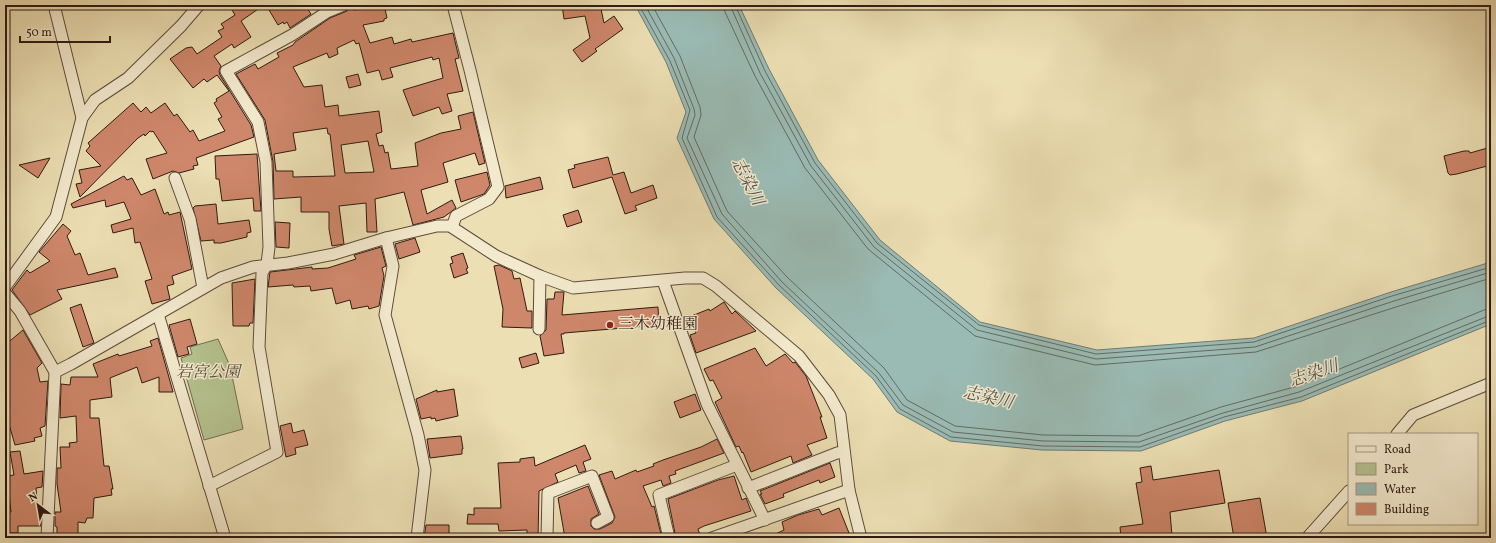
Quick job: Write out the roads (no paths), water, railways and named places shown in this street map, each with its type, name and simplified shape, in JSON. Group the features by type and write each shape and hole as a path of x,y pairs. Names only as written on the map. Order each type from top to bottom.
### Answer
{"street":[{"path":"54,5 82,118"},
{"path":"5,287 56,216 82,118 95,100 128,78 181,26 199,5"},
{"path":"209,486 277,452 259,347 262,274 267,264 269,247 267,170 258,122 226,71 292,35 327,12 344,5"},
{"path":"452,227 456,216 490,199 498,186 453,5"},
{"path":"175,178 190,219 203,288"},
{"path":"55,372 221,278 267,264 288,263 334,254 386,238 437,226 452,227 496,256 540,276 573,288 685,278 703,278 716,286 799,356 828,393 840,415 848,490 861,538"},
{"path":"386,238 393,266 385,315 418,435 425,470 418,538"},
{"path":"539,329 540,276"},
{"path":"663,281 707,404 765,520"},
{"path":"5,293 20,311 55,372 47,538"},
{"path":"158,314 225,538"},
{"path":"1398,433 1413,415 1491,383"},
{"path":"748,488 837,453 844,452"},
{"path":"669,538 659,495 737,465"},
{"path":"547,538 548,493 592,476 608,517 597,523"},
{"path":"712,538 848,490"},
{"path":"1307,538 1348,492"}],"water":[{"name":"志染川","path":"635,5 739,5 769,69 818,160 880,240 980,322 1097,350 1254,338 1391,292 1491,262 1491,324 1302,401 1225,421 1141,451 1042,450 950,441 897,412 873,379 776,288 714,219 677,138 686,112 666,62"}],"place":[{"name":"三木幼稚園","path":"610,325"}],"park label":[{"name":"岩宮公園","path":"208,373"}]}
